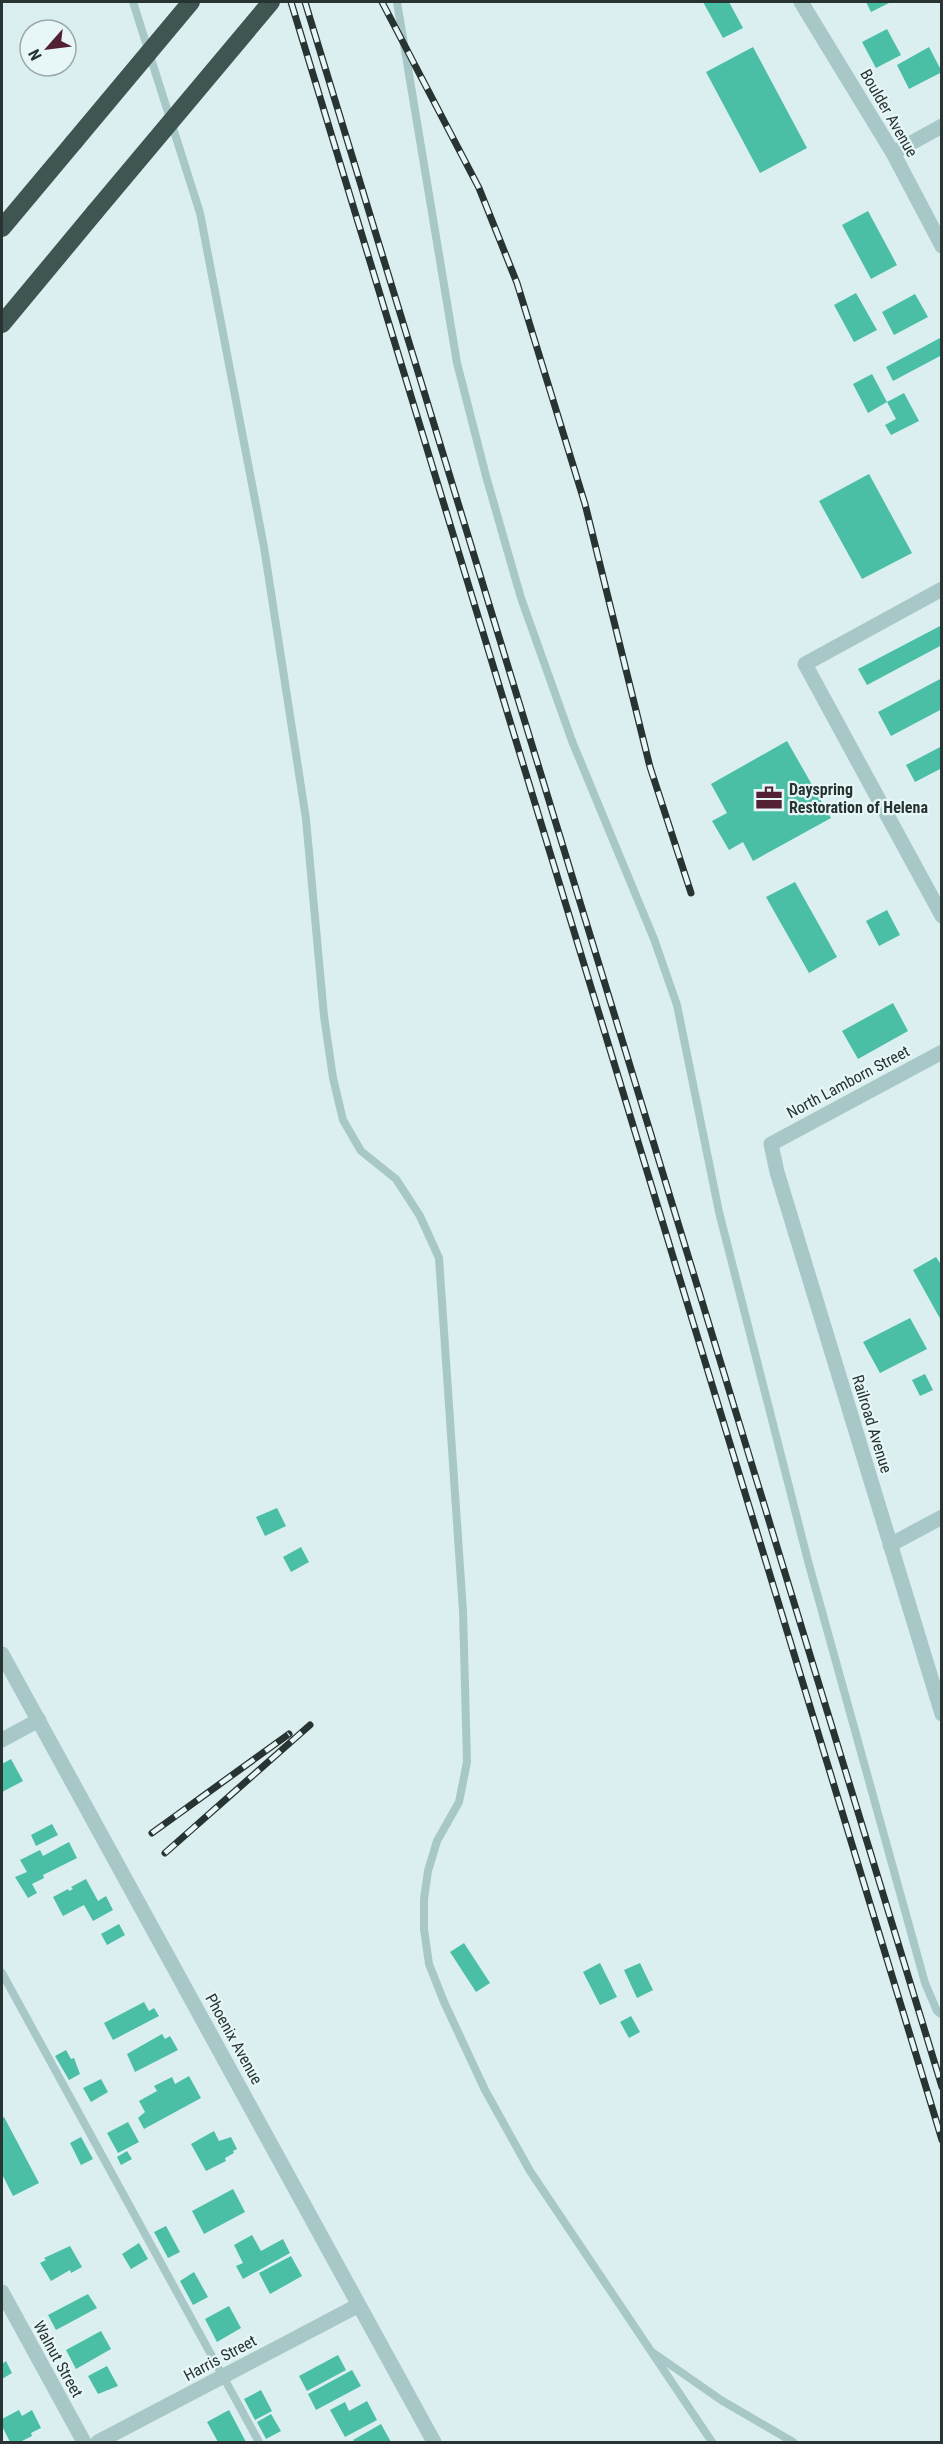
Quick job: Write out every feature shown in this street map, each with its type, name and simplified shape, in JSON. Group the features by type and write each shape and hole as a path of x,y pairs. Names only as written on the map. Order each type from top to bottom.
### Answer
{"highway":[{"path":"2,228 191,2"},
{"path":"2,324 271,2"}],"street":[{"name":"Boulder Avenue","path":"801,2 893,153 942,246"},
{"path":"893,153 942,126"},
{"path":"942,589 805,664 942,916"},
{"name":"North Lamborn Street","path":"771,1144 942,1052"},
{"name":"Railroad Avenue","path":"771,1144 942,1714"},
{"path":"890,1545 942,1517"},
{"name":"Phoenix Avenue","path":"2,1654 434,2442"},
{"path":"2,1740 39,1720"},
{"name":"Walnut Street","path":"2,2292 84,2442"},
{"name":"Harris Street","path":"98,2442 359,2305"}],"lane":[{"path":"133,2 200,213 264,547 306,819 324,1016 333,1078 343,1120 361,1151 396,1179 420,1216 439,1258 463,1611 467,1762 459,1802 437,1841 428,1871 424,1929 429,1964 485,2090 530,2171 648,2350 712,2442"},
{"path":"397,2 457,363 486,476 520,598 572,741 654,939 677,1005 719,1212 808,1561 925,1983 937,2010 942,2015"},
{"path":"2,1973 259,2442"},
{"path":"648,2350 721,2400 793,2442"}],"building":[{"path":"703,2 729,2 743,28 723,38"},
{"path":"866,2 891,2 871,12"},
{"path":"887,29 901,55 876,68 862,42"},
{"path":"753,47 807,148 760,173 706,72"},
{"path":"929,47 942,72 909,89 897,65"},
{"path":"868,211 897,265 871,279 842,225"},
{"path":"856,293 877,330 854,342 834,305"},
{"path":"915,294 928,317 894,335 882,312"},
{"path":"940,338 942,355 893,381 886,367"},
{"path":"872,374 887,402 868,413 853,384"},
{"path":"904,393 919,421 891,435 885,425 896,419 887,402"},
{"path":"869,474 912,553 862,579 819,501"},
{"path":"942,625 942,645 867,685 858,669"},
{"path":"942,678 942,709 891,736 878,712"},
{"name":"Dayspring Restoration of Helena","path":"787,741 831,818 753,861 743,842 729,850 712,821 727,813 711,784"},
{"path":"942,746 942,768 915,782 906,765"},
{"path":"795,882 837,957 809,973 766,897"},
{"path":"887,910 900,935 879,946 866,921"},
{"path":"893,1003 908,1031 858,1059 842,1031"},
{"path":"936,1257 942,1266 942,1322 913,1270"},
{"path":"910,1318 927,1349 880,1373 863,1342"},
{"path":"925,1374 933,1390 920,1396 912,1380"},
{"path":"277,1508 286,1526 265,1536 256,1517"},
{"path":"301,1547 309,1562 291,1572 283,1557"},
{"path":"11,1759 23,1781 2,1792 2,1764"},
{"path":"52,1824 58,1835 36,1846 31,1835"},
{"path":"69,1842 77,1858 43,1875 44,1878 32,1884 37,1893 28,1898 15,1877 27,1872 20,1860 40,1850 43,1856"},
{"path":"86,1879 98,1901 106,1896 113,1910 93,1921 84,1905 63,1916 53,1897 68,1889 69,1891 73,1889 71,1887"},
{"path":"119,1924 125,1935 107,1945 101,1934"},
{"path":"464,1943 490,1983 476,1992 450,1952"},
{"path":"600,1963 617,1997 600,2005 583,1972"},
{"path":"640,1963 653,1990 637,1998 624,1970"},
{"path":"144,2002 149,2011 154,2008 159,2016 113,2040 104,2023"},
{"path":"631,2016 640,2032 629,2038 620,2022"},
{"path":"162,2034 165,2039 170,2036 178,2050 135,2072 127,2054"},
{"path":"66,2050 71,2059 74,2058 80,2074 69,2080 55,2056"},
{"path":"189,2076 201,2098 144,2129 138,2118 145,2112 139,2101 157,2091 154,2086 172,2077 175,2084"},
{"path":"101,2079 108,2092 91,2102 83,2088"},
{"path":"4,2117 39,2183 13,2196 2,2174 2,2118"},
{"path":"128,2122 139,2142 118,2153 107,2133"},
{"path":"214,2131 219,2141 231,2137 237,2149 225,2158 226,2161 206,2171 191,2144"},
{"path":"81,2137 93,2159 81,2165 70,2143"},
{"path":"127,2151 132,2159 121,2165 117,2157"},
{"path":"233,2189 245,2212 204,2234 192,2211"},
{"path":"166,2226 180,2252 168,2258 154,2232"},
{"path":"252,2235 261,2251 283,2239 290,2253 243,2279 236,2266 243,2263 234,2245"},
{"path":"139,2243 148,2259 131,2269 122,2254"},
{"path":"70,2246 82,2267 71,2273 70,2270 51,2281 40,2263 46,2260 44,2258"},
{"path":"291,2256 302,2276 270,2294 259,2273"},
{"path":"194,2272 208,2297 193,2305 180,2281"},
{"path":"88,2294 97,2308 56,2330 48,2315"},
{"path":"229,2306 241,2328 217,2342 205,2319"},
{"path":"101,2331 111,2349 76,2369 66,2350"},
{"path":"338,2355 346,2370 307,2391 299,2376"},
{"path":"6,2361 12,2373 2,2379 2,2364"},
{"path":"107,2366 118,2386 98,2394 88,2376"},
{"path":"352,2370 361,2386 316,2410 308,2394"},
{"path":"261,2390 272,2411 255,2420 244,2399"},
{"path":"367,2401 377,2420 345,2437 330,2410 345,2402 349,2411"},
{"path":"19,2410 22,2416 32,2410 41,2428 20,2442 10,2442 2,2426 2,2419"},
{"path":"229,2410 246,2442 218,2442 207,2422"},
{"path":"271,2414 281,2431 266,2439 257,2422"},
{"path":"381,2424 391,2442 355,2442 353,2440"}],"railway":[{"path":"291,2 942,2140"},
{"path":"305,2 942,2087"},
{"path":"382,2 479,188 517,283 585,504 650,767 691,893"},
{"path":"165,1853 310,1725"},
{"path":"152,1833 289,1734"}],"place":[{"name":"Dayspring Restoration of Helena","path":"769,798"}]}
